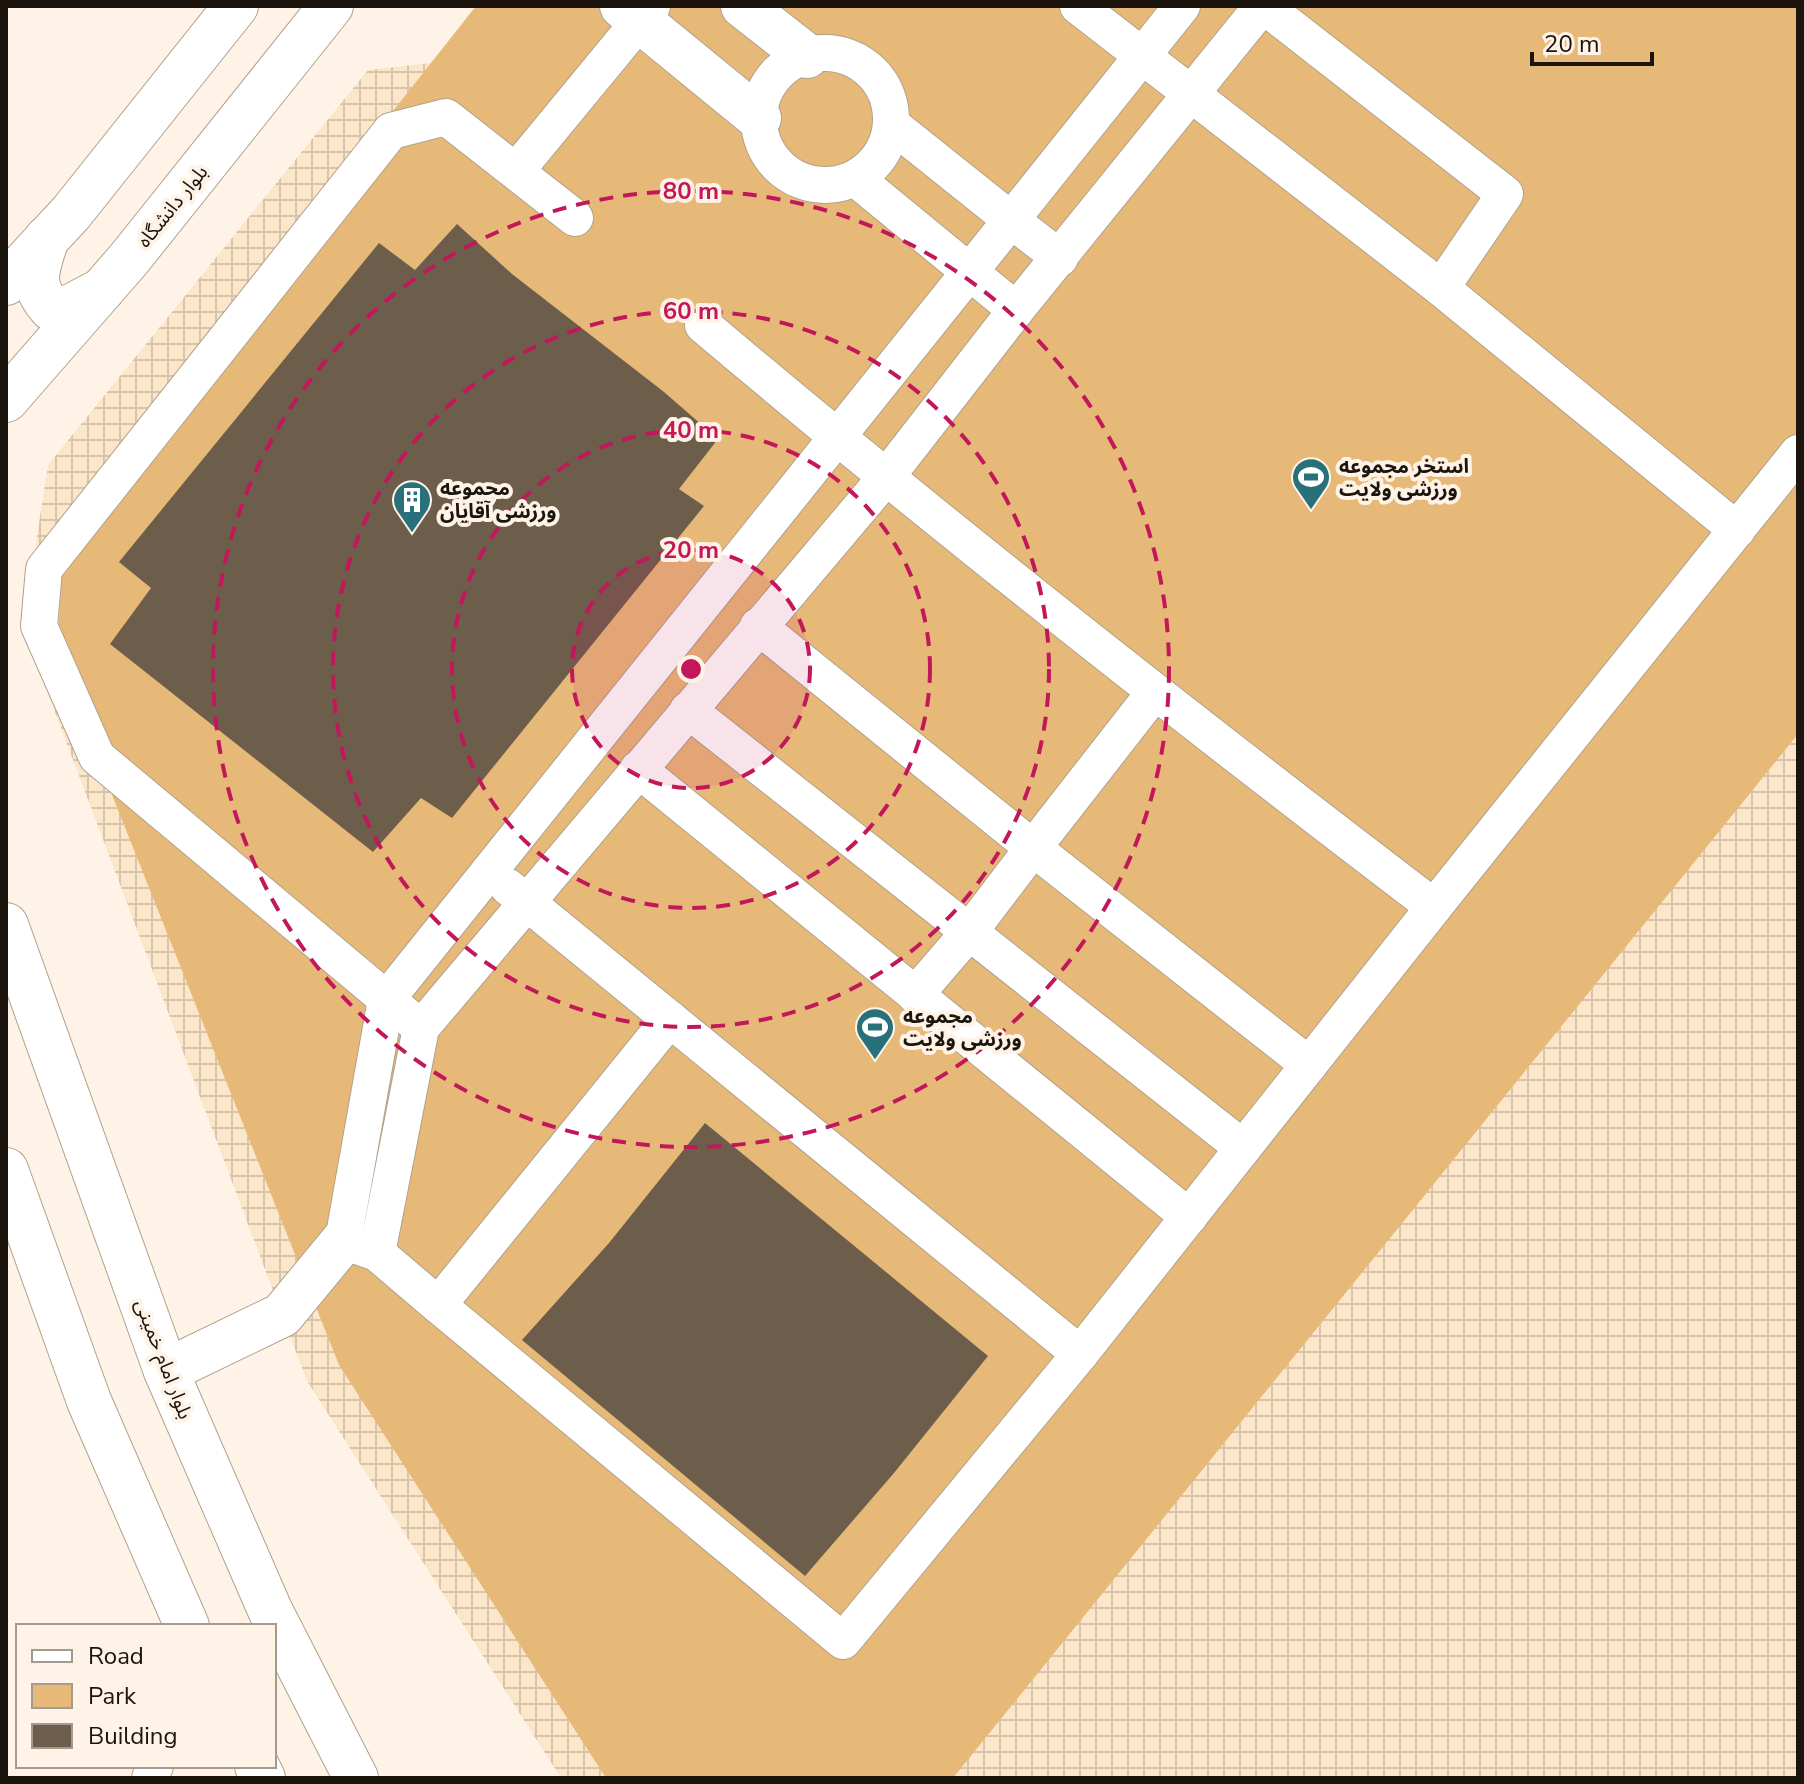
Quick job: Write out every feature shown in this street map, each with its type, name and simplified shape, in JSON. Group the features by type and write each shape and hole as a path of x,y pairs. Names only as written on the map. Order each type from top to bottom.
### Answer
{"street":[{"path":"6,283 71,213 236,6"},
{"name":"بلوار دانشگاه","path":"6,400 102,290 331,6"},
{"path":"743,6 807,56"},
{"path":"1078,6 1441,288 1737,530"},
{"path":"360,1247 386,1000 1182,6"},
{"path":"166,1371 282,1315 360,1247 421,1028 887,476 1016,310 1263,6 1505,194 1441,288"},
{"path":"516,171 638,11 759,118"},
{"path":"828,53 849,58 867,68 881,83 889,103 891,124 886,146 874,164 855,178 834,185 811,184 790,175 773,160 763,140 759,118 763,97 773,79 788,65 807,56 828,53"},
{"path":"421,1028 97,757 39,626 44,569 391,131 446,117 575,218"},
{"path":"891,124 1060,258"},
{"path":"855,178 1016,310"},
{"path":"47,238 35,276 40,297 52,309 66,309 102,290"},
{"path":"6,308 25,309 47,321 51,332 46,355"},
{"path":"703,325 838,439 1154,693 1434,907"},
{"path":"360,1247 438,1305 843,1641 1080,1354 1798,453"},
{"path":"758,626 1309,1065"},
{"path":"915,995 970,931 1154,693"},
{"path":"688,710 1243,1148"},
{"path":"638,769 1189,1217"},
{"path":"490,871 1080,1354"},
{"name":"بلوار امام خمینی","path":"6,925 166,1371 270,1610 356,1778"},
{"path":"438,1305 670,1019"},
{"path":"6,1170 89,1401 186,1624"}],"shaded area":[{"name":"مجموعه ورزشی ولایت","path":"1798,6 1798,1778 561,1778 307,1381 23,627 48,465 368,70 457,60"}],"green space":[{"name":"مجموعه ورزشی ولایت","path":"476,6 1798,6 1798,734 953,1778 606,1778 339,1365 97,757 58,635 65,526"}],"building":[{"name":"مجموعه ورزشی آقایان","path":"457,224 512,274 664,392 718,439 679,489 704,506 452,818 421,798 373,852 110,644 151,588 119,562 379,243 415,270"},
{"path":"705,1123 988,1356 894,1473 805,1576 522,1340 609,1243"}],"place":[{"name":"استخر مجموعه ورزشی ولایت","path":"1311,511"},
{"name":"مجموعه ورزشی آقایان","path":"412,534"},
{"name":"مجموعه ورزشی ولایت","path":"875,1061"}]}
